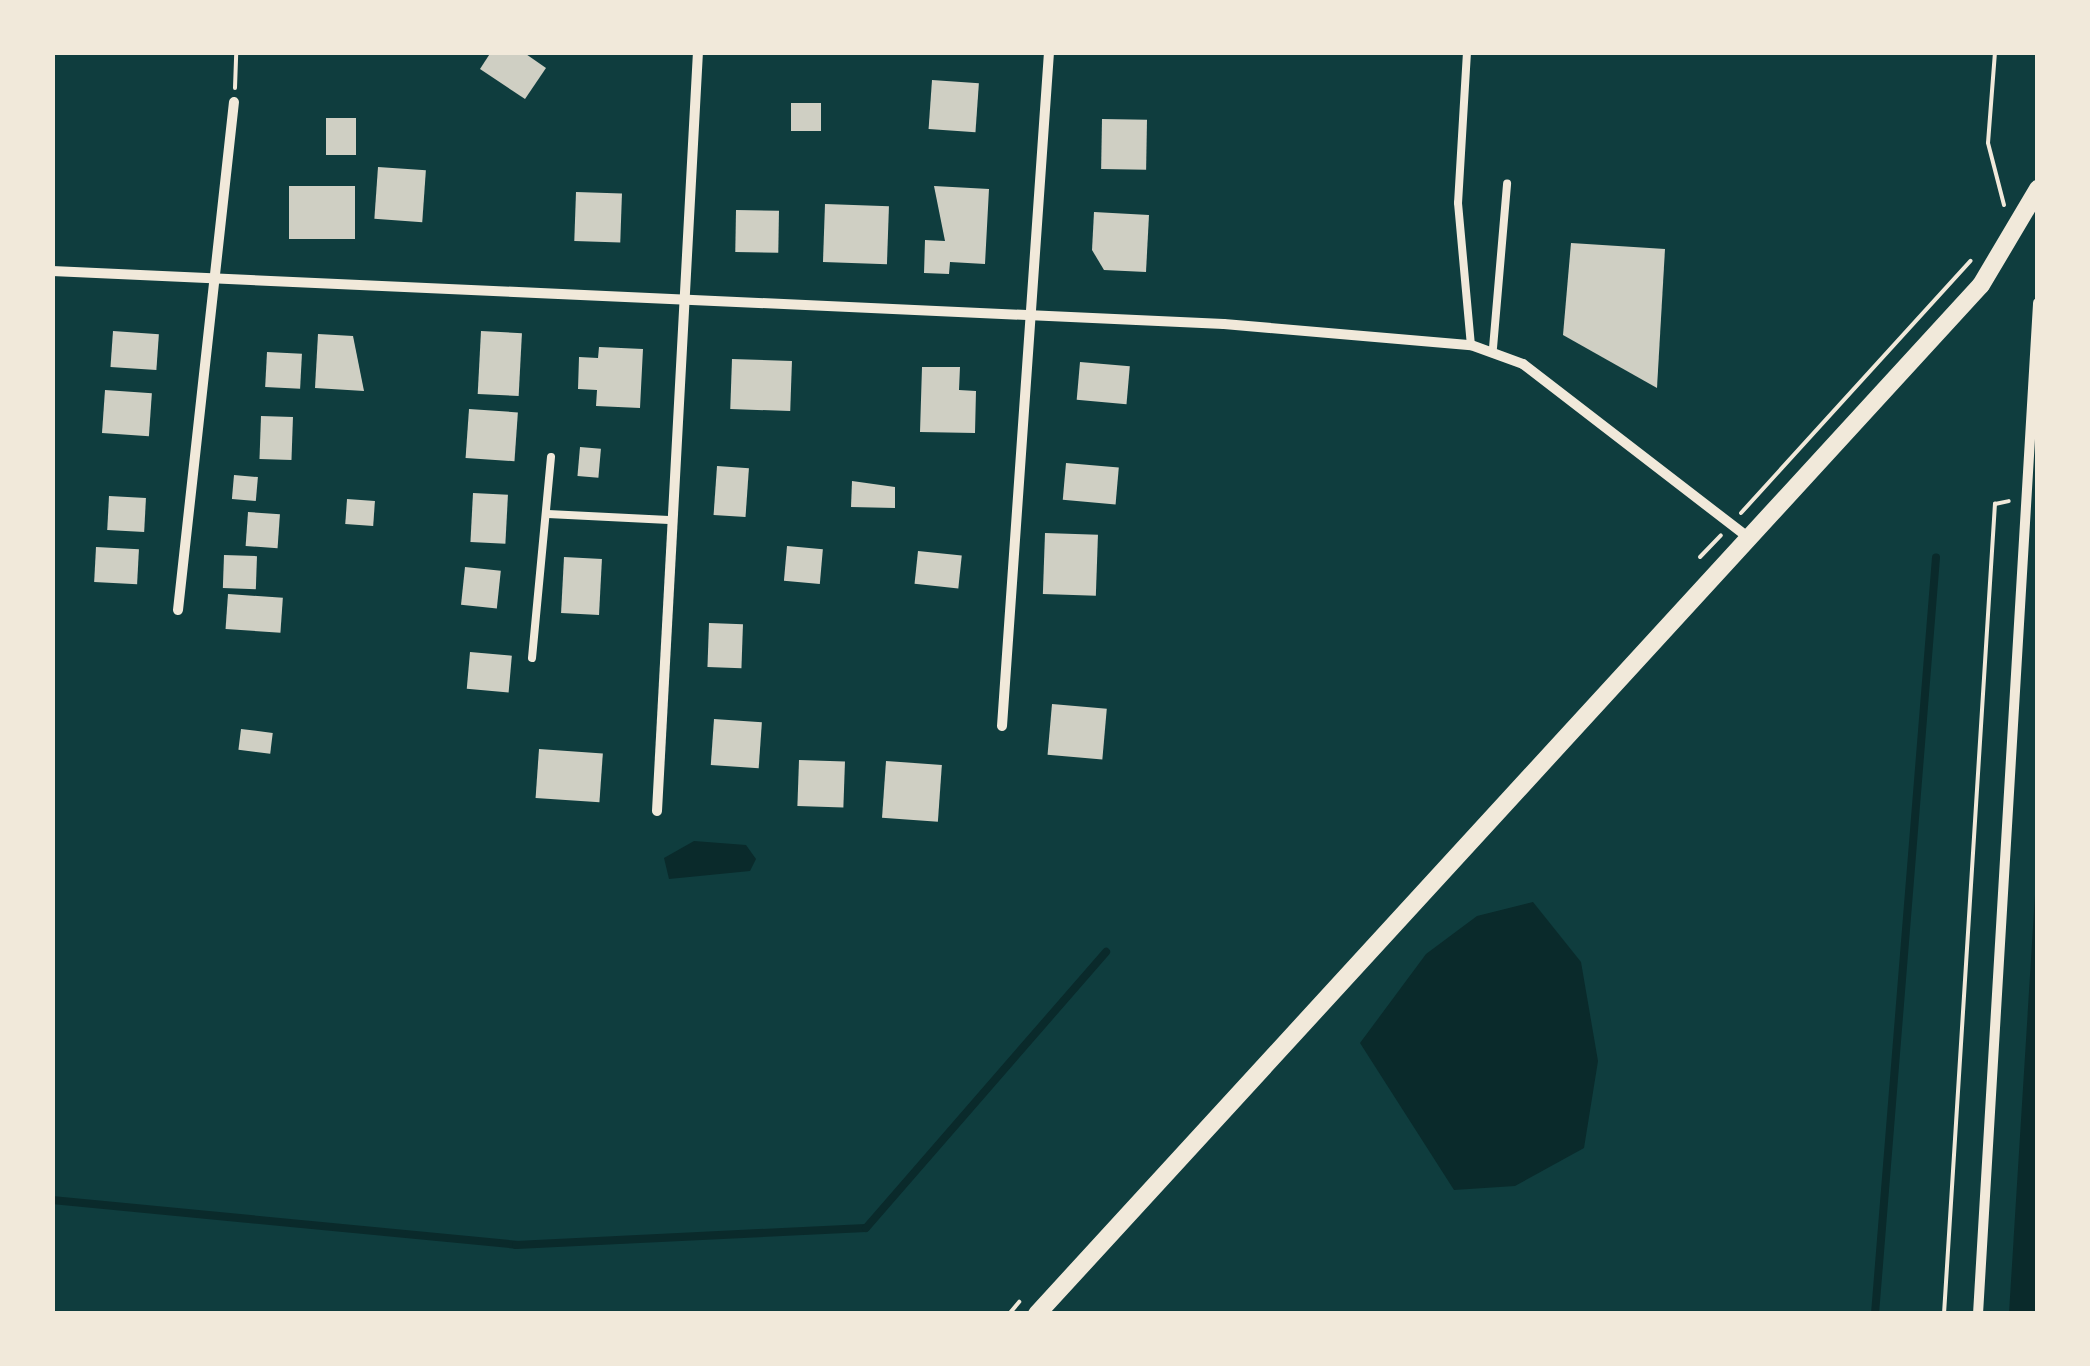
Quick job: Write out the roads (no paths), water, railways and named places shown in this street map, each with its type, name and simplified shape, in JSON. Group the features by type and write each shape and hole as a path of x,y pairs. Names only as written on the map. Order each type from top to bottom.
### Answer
{"street":[{"path":"656,811 698,52"},
{"path":"1002,726 1049,52"},
{"path":"178,610 218,280 234,102"},
{"path":"1037,1314 1746,536 1982,285 2038,189"},
{"path":"52,271 682,303 1032,316 1493,348 1746,536"},
{"path":"1978,1314 2038,303"}],"lane":[{"path":"1467,52 1458,203 1471,345"},
{"path":"1493,348 1506,184"},
{"path":"532,658 551,458"},
{"path":"548,514 670,520"}],"water":[{"path":"694,841 746,845 756,859 750,871 669,879 664,858"},
{"path":"2037,863 2037,1313 2009,1313"},
{"path":"1533,902 1581,962 1598,1061 1584,1148 1515,1186 1454,1190 1360,1043 1426,954 1477,916"}],"waterway":[{"path":"1875,1314 1936,557"},
{"path":"52,1200 516,1245 866,1228 1106,952"}]}
